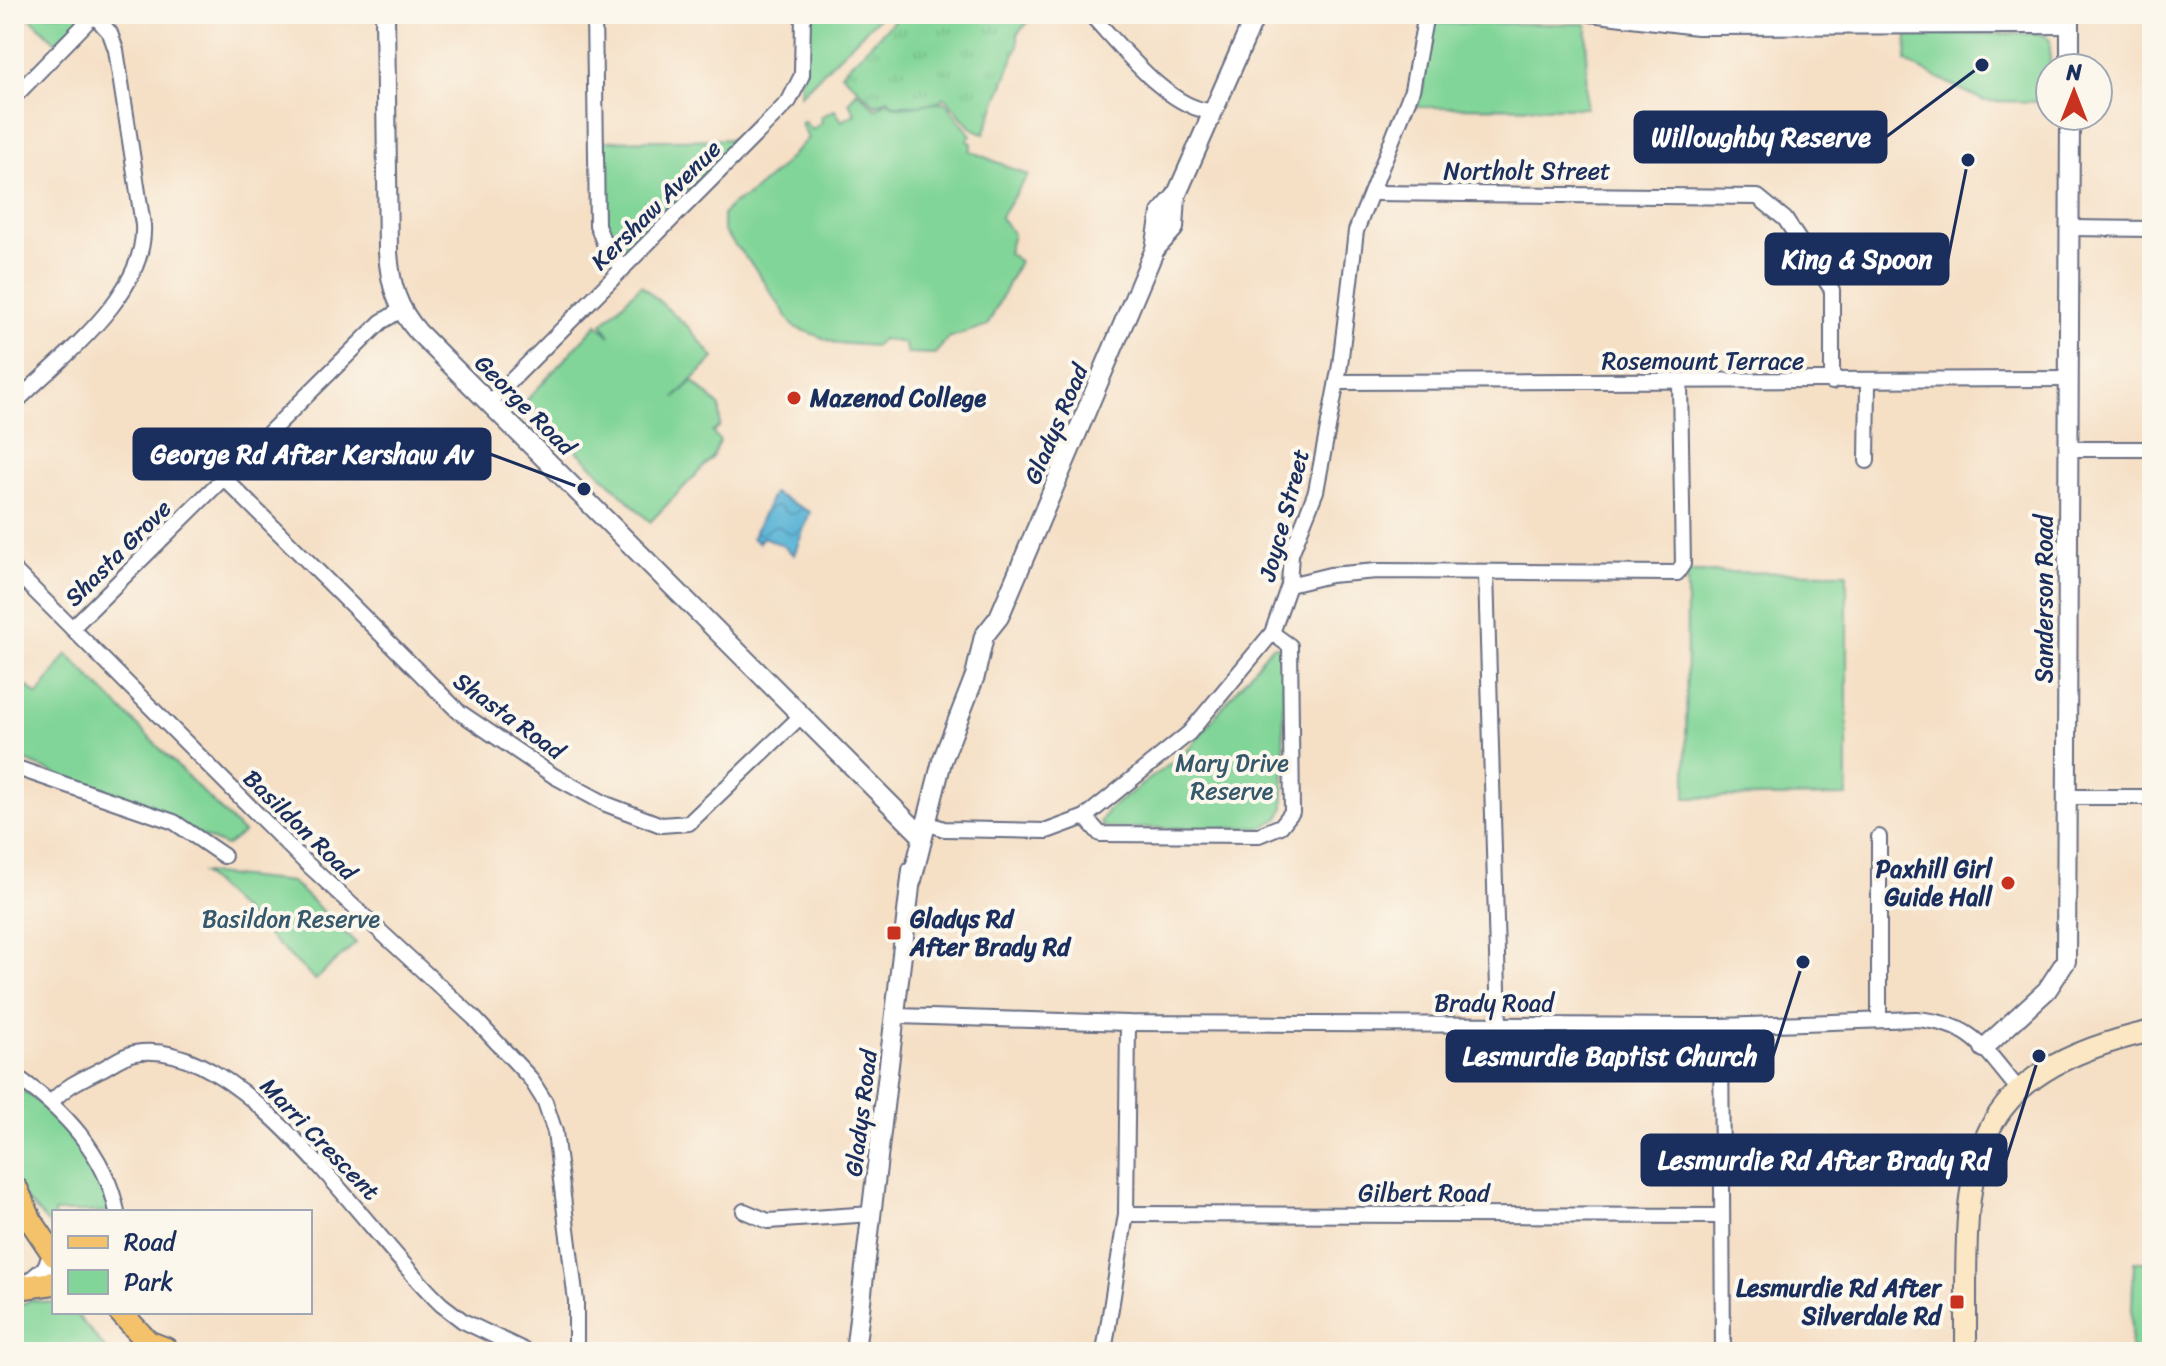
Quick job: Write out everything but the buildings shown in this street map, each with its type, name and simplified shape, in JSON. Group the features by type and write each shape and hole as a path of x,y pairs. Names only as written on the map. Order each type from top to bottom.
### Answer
{"main road":[{"path":"1966,1352 1967,1214 1971,1180 1985,1138 2019,1090 2053,1064 2077,1053 2152,1031"},
{"path":"15,1197 52,1227"},
{"path":"15,1197 52,1251"},
{"path":"18,1288 52,1283"},
{"path":"106,1314 140,1352"},
{"path":"122,1314 148,1342 167,1351"},
{"path":"136,1314 167,1351"}],"street":[{"path":"14,97 95,14 110,33 116,50 143,225 142,251 136,272 119,299 14,404"},
{"name":"George Road","path":"385,14 388,252 390,277 401,310 489,403 895,811 919,826"},
{"path":"594,14 597,225 606,248 623,269"},
{"name":"Kershaw Avenue","path":"489,403 795,94 802,75 803,14"},
{"path":"1090,14 1184,113 1208,120"},
{"name":"Gladys Road","path":"1237,50 1248,14"},
{"name":"Gladys Road","path":"855,1352 912,880 928,784 942,761 975,676 990,656 997,639 999,617 1155,249 1161,213 1176,196 1237,50 1256,14"},
{"name":"Joyce Street","path":"919,826 1047,831 1085,817 1189,733 1272,633 1289,585 1291,554 1316,491 1337,382 1356,231 1412,90 1426,14"},
{"path":"1590,14 1697,27 2070,20 2070,52"},
{"name":"Sanderson Road","path":"1984,1048 2047,990 2066,961 2070,132"},
{"name":"Northolt Street","path":"1373,193 1758,197 1785,219 1832,290 1832,382"},
{"path":"2070,228 2152,229"},
{"name":"Shasta Grove","path":"72,628 381,322 401,310"},
{"name":"Rosemount Terrace","path":"1337,382 1868,383 2069,379"},
{"path":"1289,585 1349,572 1677,573 1683,564 1680,383"},
{"path":"1867,461 1868,383"},
{"path":"2069,449 2152,449"},
{"name":"Shasta Road","path":"224,478 458,711 554,776 606,804 661,825 689,823 801,716"},
{"name":"Basildon Road","path":"14,570 303,860 474,1018 535,1085 549,1111 556,1141 576,1301 576,1352"},
{"path":"1486,572 1499,1025"},
{"path":"1085,817 1100,834 1259,835 1281,826 1292,812 1290,646 1272,633"},
{"path":"14,767 174,822 224,856"},
{"path":"2068,797 2152,797"},
{"path":"1879,837 1879,1019"},
{"name":"Brady Road","path":"896,1021 924,1026 940,1020 1721,1026 1879,1019 1953,1025 1984,1048 2019,1090"},
{"path":"1104,1352 1126,1214 1128,1023"},
{"path":"1721,1026 1723,1352"},
{"name":"Marri Crescent","path":"52,1102 65,1089 133,1053 161,1054 213,1072 248,1096 319,1166 442,1305 463,1321 528,1352"},
{"path":"14,1075 52,1102 73,1125 99,1165 116,1210"},
{"path":"744,1211 768,1221 872,1214"},
{"name":"Gilbert Road","path":"1126,1214 1722,1216"},
{"path":"18,1288 46,1269 52,1258"}],"green space":[{"path":"26,14 86,14 56,42"},
{"path":"803,14 882,14 800,95"},
{"path":"901,14 1036,14 1018,33 1018,46 984,134 970,127 945,97 932,105 893,105 888,99 876,105 841,73"},
{"path":"1425,23 1587,24 1586,108 1417,107 1424,84"},
{"path":"1907,34 2043,34 2050,40 2050,52 2034,52 2034,102 1984,101 1906,62"},
{"path":"857,91 876,109 886,102 898,107 945,102 971,135 967,141 972,143 970,151 1028,175 1000,217 1013,234 1008,253 1019,261 988,325 948,338 935,354 907,353 904,343 882,339 875,346 836,343 794,327 754,267 723,231 723,215 730,205 749,195 808,138 801,124 804,121 812,130 822,122 820,117 835,110 842,121 855,114 849,102"},
{"path":"739,139 631,247 617,251 610,242 601,215 599,141"},
{"path":"641,285 689,328 714,358 675,398 693,381 720,407 720,426 712,432 720,441 712,458 650,522 526,401 597,324 610,336 602,324"},
{"path":"1687,572 1847,573 1847,796 1686,798"},
{"name":"Mary Drive Reserve","path":"1272,646 1279,646 1283,663 1284,808 1279,818 1262,828 1106,828 1100,823 1108,810 1187,751"},
{"name":"Basildon Reserve","path":"67,654 243,833 226,846 14,756 14,708 21,682 38,695"},
{"name":"Basildon Reserve","path":"202,873 292,882 356,943 315,980"},
{"path":"14,1082 74,1138 95,1171 109,1210 52,1210 52,1227 14,1187"},
{"path":"2134,1262 2152,1262 2152,1352 2130,1352"},
{"path":"31,1300 52,1303 52,1314 77,1315 108,1352 14,1352 14,1308"}],"water":[{"path":"773,493 810,512 794,555 782,545 763,537 758,543 752,538"}],"place":[{"name":"Willoughby Reserve","path":"1982,65"},
{"name":"King & Spoon","path":"1968,160"},
{"name":"Mazenod College","path":"794,398"},
{"name":"George Rd After Kershaw Av","path":"584,489"},
{"name":"Paxhill Girl Guide Hall","path":"2008,883"},
{"name":"Gladys Rd After Brady Rd","path":"894,933"},
{"name":"Lesmurdie Baptist Church","path":"1803,962"},
{"name":"Lesmurdie Rd After Brady Rd","path":"2039,1056"},
{"name":"Lesmurdie Rd After Silverdale Rd","path":"1957,1302"}]}
